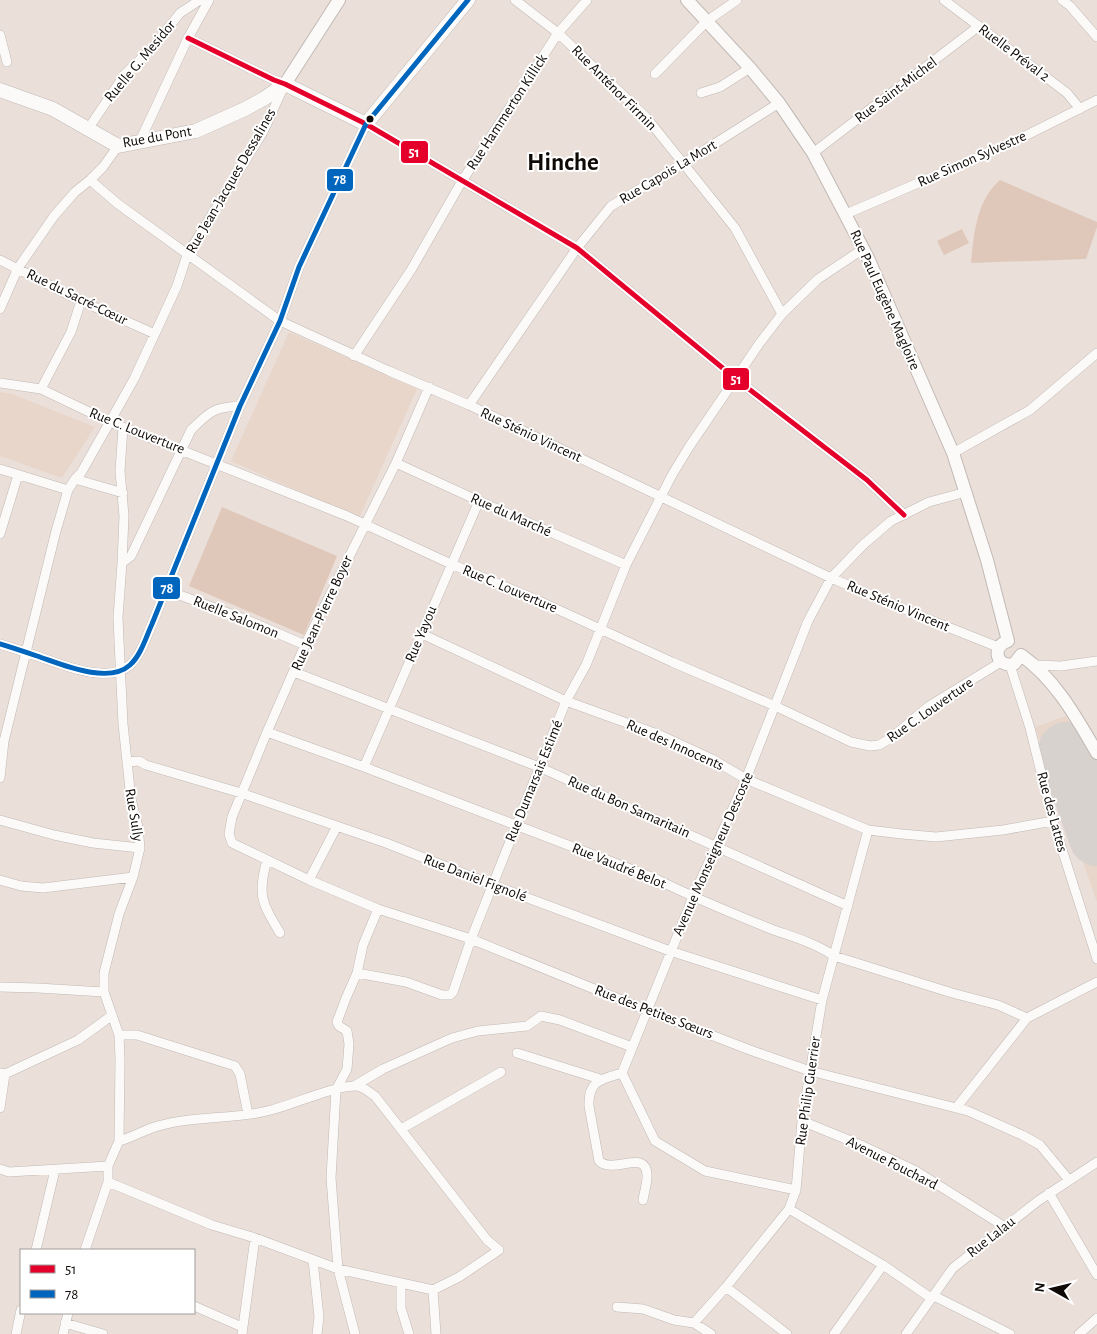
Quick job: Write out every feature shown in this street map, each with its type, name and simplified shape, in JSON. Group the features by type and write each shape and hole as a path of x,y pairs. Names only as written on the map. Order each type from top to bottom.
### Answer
{"main road":[{"name":"Rue Jean-Jacques Dessalines","path":"285,84 339,0"},
{"path":"285,84 366,124 468,0"},
{"name":"Rue Paul Eugène Magloire","path":"687,0 780,103 813,154 863,248 953,453 987,560 1003,644"},
{"name":"Rue du Pont","path":"0,90 53,109 118,146 196,131 245,109 285,84"},
{"path":"1016,643 1021,650 1021,655 1017,662 1006,663 998,657 1003,644 1016,643"},
{"path":"1021,655 1035,665 1054,684 1097,753"}],"street":[{"name":"Ruelle G. Mesidor","path":"88,129 126,74 153,47 180,13 200,0"},
{"path":"139,142 188,38 209,0"},
{"name":"Rue Anténor Firmin","path":"515,0 558,33 646,117 735,228 782,314"},
{"name":"Rue Hammerton Killick","path":"354,356 411,270 462,181 558,33 587,0"},
{"path":"655,74 707,21 737,0"},
{"name":"Ruelle Préval 2","path":"944,0 1067,93 1080,109"},
{"path":"1062,0 1070,6 1097,37"},
{"name":"Rue Saint-Michel","path":"813,154 979,26"},
{"path":"0,35 7,62"},
{"path":"188,38 285,84"},
{"path":"701,93 720,87 750,68"},
{"name":"Rue Jean-Jacques Dessalines","path":"0,778 4,741 68,490 81,473 134,378 177,286 187,255 263,132 285,84"},
{"name":"Rue Simon Sylvestre","path":"846,214 1011,142 1097,100"},
{"name":"Rue Capois La Mort","path":"469,405 577,248 611,206 780,103"},
{"path":"0,644 83,671 103,674 121,671 131,664 141,649 218,464 240,406 280,321 299,267 366,124 577,248 736,379 867,480 904,515"},
{"path":"0,309 18,268 54,216 75,192 90,180 118,146"},
{"name":"Rue Sténio Vincent","path":"90,180 118,204 280,321 354,356 469,405 831,578 930,620 1003,644"},
{"name":"Rue Dumarsais Estimé","path":"357,973 406,982 442,995 450,995 453,992 470,939 566,701 586,665 626,565 689,446 782,314 818,279 863,248"},
{"name":"Rue du Sacré-Cœur","path":"0,260 155,334"},
{"path":"42,389 71,332 81,300"},
{"path":"953,453 1030,410 1097,353"},
{"name":"Rue C. Louverture","path":"0,383 42,389 110,422 365,524 451,564 601,628 672,662 775,706 851,742 870,746 880,745 929,706 1006,663"},
{"name":"Rue Jean-Pierre Boyer","path":"232,843 230,829 242,793 267,732 305,645 396,463 429,387"},
{"path":"122,564 131,556 191,430 206,415 221,406 240,406"},
{"name":"Rue Sully","path":"85,1249 108,1182 108,1166 119,1141 119,1035 104,992 104,972 119,914 133,877 140,848 138,827 131,799 123,724 118,617 122,564 123,493 120,471 124,427"},
{"name":"Rue du Marché","path":"396,463 626,565"},
{"path":"0,469 68,490"},
{"path":"0,534 18,475"},
{"path":"75,479 123,493"},
{"name":"Avenue Monseigneur Descoste","path":"622,1073 692,897 746,778 808,621 831,578 878,531 891,521 929,502 966,492"},
{"name":"Rue Yayou","path":"364,767 479,501"},
{"name":"Ruelle Salomon","path":"166,590 247,620 305,645"},
{"name":"Rue des Innocents","path":"422,634 566,701 660,736 712,759 746,778 868,830 936,836 1003,830 1053,821"},
{"path":"1035,665 1061,666 1097,661"},
{"name":"Rue des Lattes","path":"1006,663 1030,728 1053,821 1097,959"},
{"name":"Rue du Bon Samaritain","path":"294,672 539,767 848,906"},
{"name":"Rue Vaudré Belot","path":"267,732 516,824 654,878 692,897 821,947 834,956 952,993 998,1005 1027,1018"},
{"name":"Rue Daniel Fignolé","path":"127,762 139,761 146,765 242,793 386,843 670,951 822,1000"},
{"path":"0,820 54,835 93,843 140,848"},
{"path":"309,880 336,826"},
{"name":"Rue Philip Guerrier","path":"694,1323 726,1287 789,1209 796,1190 802,1120 822,1000 868,830"},
{"name":"Rue des Petites Sœurs","path":"232,843 309,880 378,909 470,939 646,1010 810,1071 968,1111 1040,1145 1069,1180"},
{"path":"267,860 260,887 263,902 280,933"},
{"path":"0,880 21,886 43,888 133,877"},
{"path":"355,1334 338,1269 331,1178 336,1090 347,1068 349,1044 347,1031 339,1026 338,1018 357,973 363,945 378,909"},
{"path":"956,1108 1027,1018 1097,982"},
{"path":"0,987 104,992"},
{"path":"0,1108 3,1074 78,1040 111,1016"},
{"path":"353,1086 383,1069 452,1038 478,1031 527,1026 541,1016 560,1020 632,1047"},
{"path":"119,1035 138,1035 235,1066 240,1074 248,1114"},
{"path":"517,1053 600,1079"},
{"path":"401,1129 501,1072"},
{"path":"643,1200 647,1175 641,1163 635,1161 612,1167 603,1165 599,1161 589,1106 592,1087 600,1079 622,1073 655,1140 705,1171 796,1190"},
{"path":"108,1182 212,1224 338,1269 433,1290 460,1277 499,1250 487,1240 375,1096 361,1086 336,1090 270,1111 161,1125 119,1141"},
{"name":"Avenue Fouchard","path":"802,1120 916,1171 1005,1227"},
{"name":"Rue Lalau","path":"906,1334 915,1330 932,1297 953,1268 1049,1193 1097,1162"},
{"path":"0,1169 9,1172 108,1166"},
{"path":"36,1249 55,1170"},
{"path":"1049,1193 1097,1275"},
{"path":"789,1209 883,1265 932,1297 1010,1334"},
{"path":"195,1306 242,1330 254,1238"},
{"path":"313,1260 319,1317 317,1334"},
{"path":"834,1334 883,1265"},
{"path":"402,1283 401,1308 409,1334"},
{"path":"726,1287 787,1334"},
{"path":"433,1290 436,1334"},
{"path":"617,1307 643,1309 674,1320 694,1323 711,1334"},
{"path":"16,1334 20,1314"},
{"path":"63,1334 68,1314"},
{"path":"1079,1334 1097,1318"},
{"path":"66,1323 103,1334"}],"shaded area":[{"path":"1000,180 1097,222 1086,259 971,263 975,230 981,208 992,188"},
{"path":"962,229 969,243 944,255 937,241"},
{"path":"289,332 417,389 359,518 231,461"},
{"path":"0,392 12,394 95,427 62,478 0,456"},
{"path":"222,507 337,556 304,635 189,586"},
{"path":"1066,716 1097,769 1097,902 1035,727"}],"runway":[{"path":"1066,750 1097,838"}],"transit line":[{"name":"78","path":"0,644 71,668 97,673 121,671 134,661 152,624 240,406 280,321 299,267 366,124 468,0"},
{"name":"51","path":"188,38 366,124 577,248 736,379 867,480 904,515"}],"district":[{"name":"Hinche","path":"563,162"}]}
